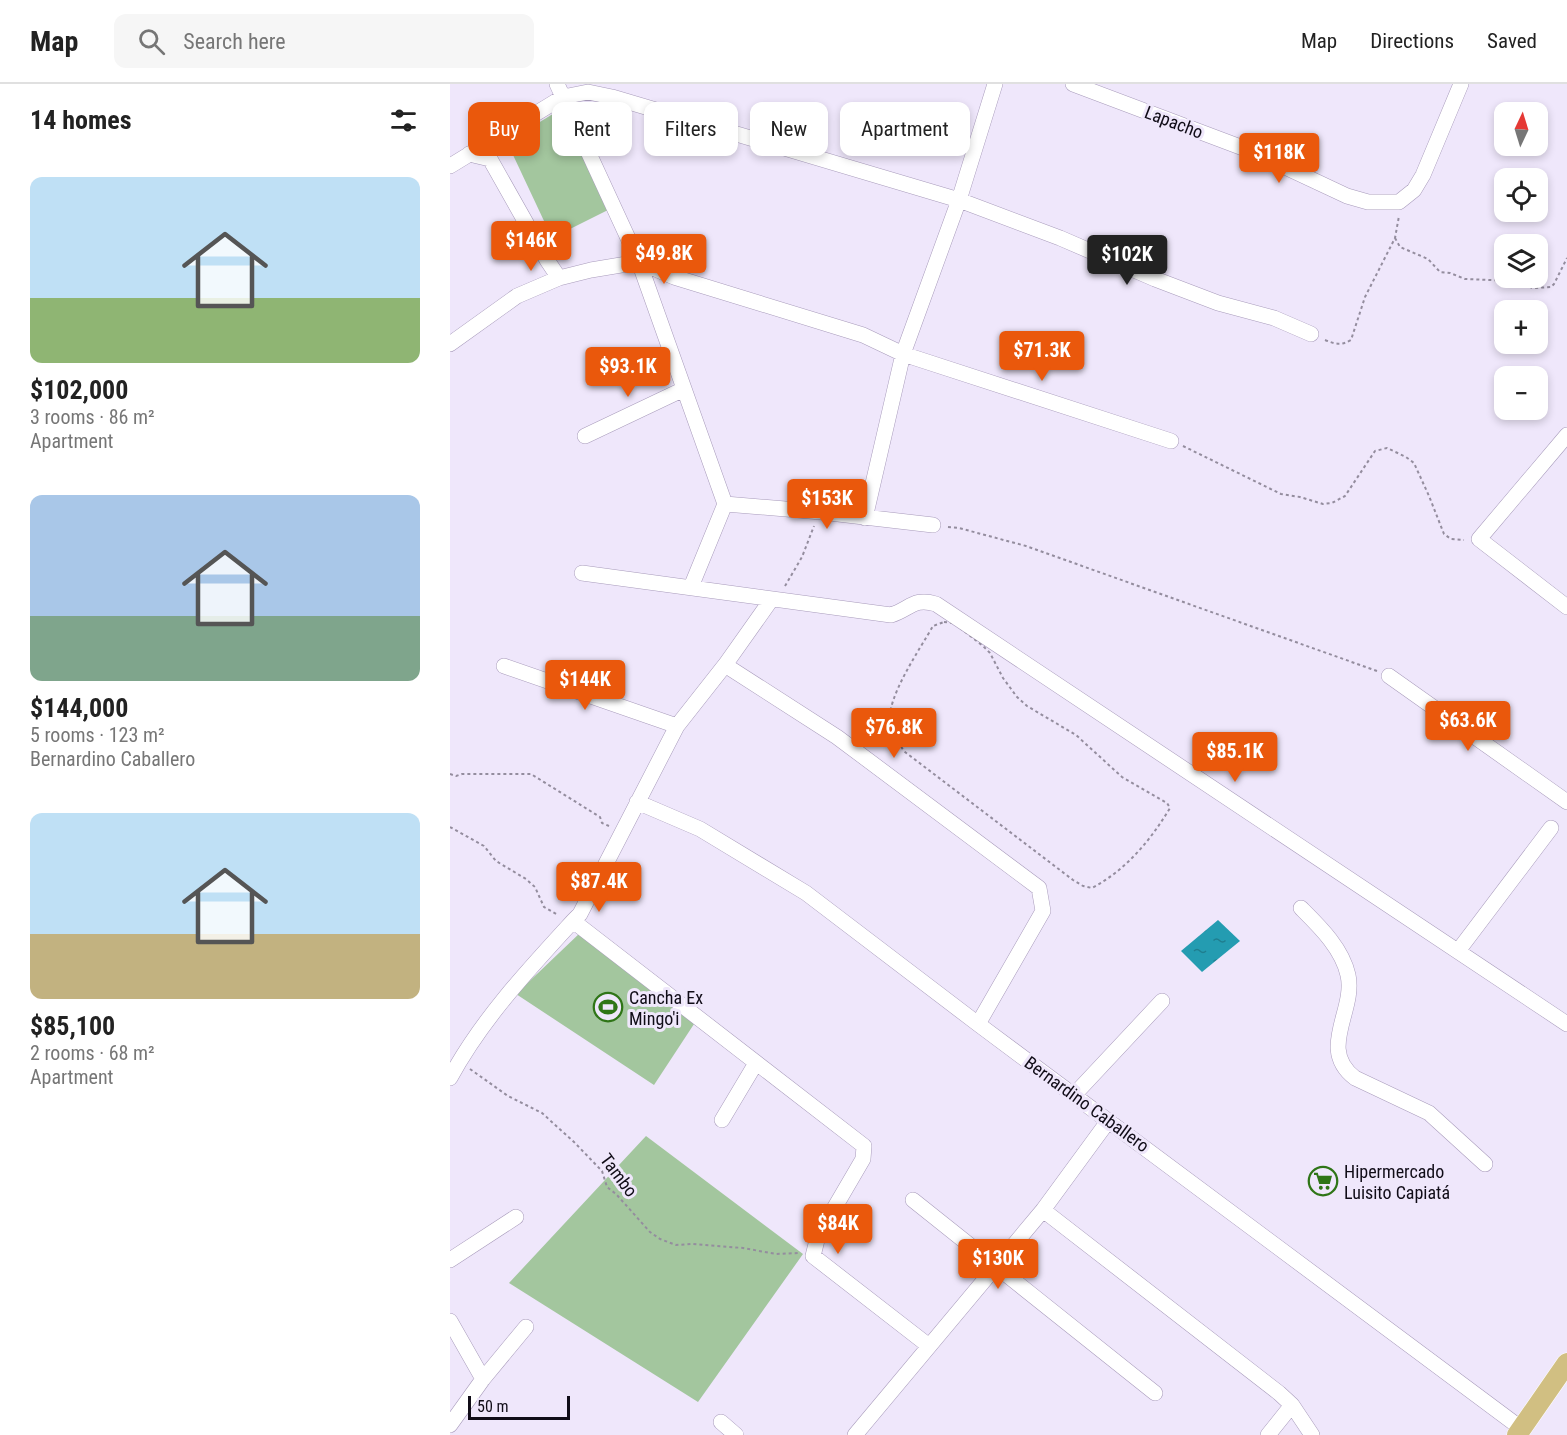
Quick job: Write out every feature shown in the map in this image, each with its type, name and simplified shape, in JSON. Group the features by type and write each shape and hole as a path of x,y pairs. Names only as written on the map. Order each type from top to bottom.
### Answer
{"main road":[{"path":"1520,1432 1567,1363"}],"street":[{"path":"865,518 903,354 959,201 995,84"},
{"name":"Lapacho","path":"1073,84 1251,151 1319,184 1368,202 1400,202 1414,190 1442,132 1461,84"},
{"path":"560,91 639,262 725,504 691,587"},
{"path":"540,105 560,91 588,92 612,97 959,201 1060,238 1146,276 1227,306 1274,318 1311,334"},
{"path":"450,166 468,155"},
{"path":"477,156 490,159 559,278"},
{"path":"450,344 517,296 559,278 639,262 674,278 832,324 863,335 903,354 1171,441"},
{"path":"585,436 684,389"},
{"path":"1567,435 1479,539 1567,607"},
{"path":"725,504 933,525"},
{"path":"582,573 891,615 912,603 924,600 936,604 1567,1024"},
{"path":"450,1078 460,1059 516,982 576,917 677,726 778,600"},
{"path":"725,665 837,737 1039,888 1043,911 978,1024"},
{"path":"504,666 677,726"},
{"path":"1389,676 1567,802"},
{"name":"Bernardino Caballero","path":"637,802 700,829 806,893 1520,1432"},
{"path":"1458,951 1551,828"},
{"path":"1300,908 1332,942 1348,972 1347,1011 1338,1036 1341,1063 1355,1078 1429,1113 1485,1164"},
{"path":"576,917 756,1063 864,1146 863,1159 818,1236 813,1256 929,1346"},
{"path":"1074,1095 1162,1001"},
{"path":"722,1120 756,1063"},
{"path":"855,1435 1043,1210 1109,1120"},
{"path":"913,1200 1155,1393"},
{"path":"1043,1210 1292,1405 1312,1435"},
{"path":"450,1260 516,1217"},
{"path":"450,1321 483,1379"},
{"path":"450,1425 525,1327"},
{"path":"1268,1435 1292,1405"},
{"path":"721,1422 736,1435"}],"path":[{"path":"1311,334 1336,345 1345,344 1351,340 1365,297 1395,238 1398,224"},
{"path":"1395,238 1400,247 1428,259 1440,272 1465,279 1512,281 1533,288 1551,287 1567,258"},
{"path":"1171,441 1281,494 1323,504 1332,503 1345,496 1376,451 1387,448 1413,463 1430,495 1444,534 1451,539 1461,541 1479,539"},
{"path":"778,600 802,557 821,512"},
{"path":"933,525 959,528 1026,546 1389,676"},
{"path":"944,622 954,623 990,653 1003,678 1022,701 1077,735 1122,777 1167,803 1170,808 1162,822 1134,858 1092,888 1073,880 905,752 897,741 890,722 894,695 933,626 944,622"},
{"path":"450,774 456,776 462,774 531,774 600,817 602,823 622,832"},
{"path":"450,827 484,846 496,861 526,879 535,887 544,907 553,913 576,917"},
{"name":"Tambo","path":"460,1059 494,1088 542,1113 602,1171 607,1186 650,1232 660,1239 676,1245 743,1248 776,1254 803,1253 813,1256"}],"green space":[{"path":"552,114 552,156 584,156 610,209 552,238 514,156 540,156 540,122"},
{"name":"Cancha Ex Mingo'i","path":"581,932 696,1021 654,1085 516,994"},
{"path":"646,1136 803,1254 698,1402 509,1283"}],"water":[{"path":"1218,920 1240,941 1202,972 1181,951"}],"place":[{"name":"Cancha Ex Mingo'i","path":"608,1007"},
{"name":"Hipermercado Luisito Capiatá","path":"1323,1181"}]}
